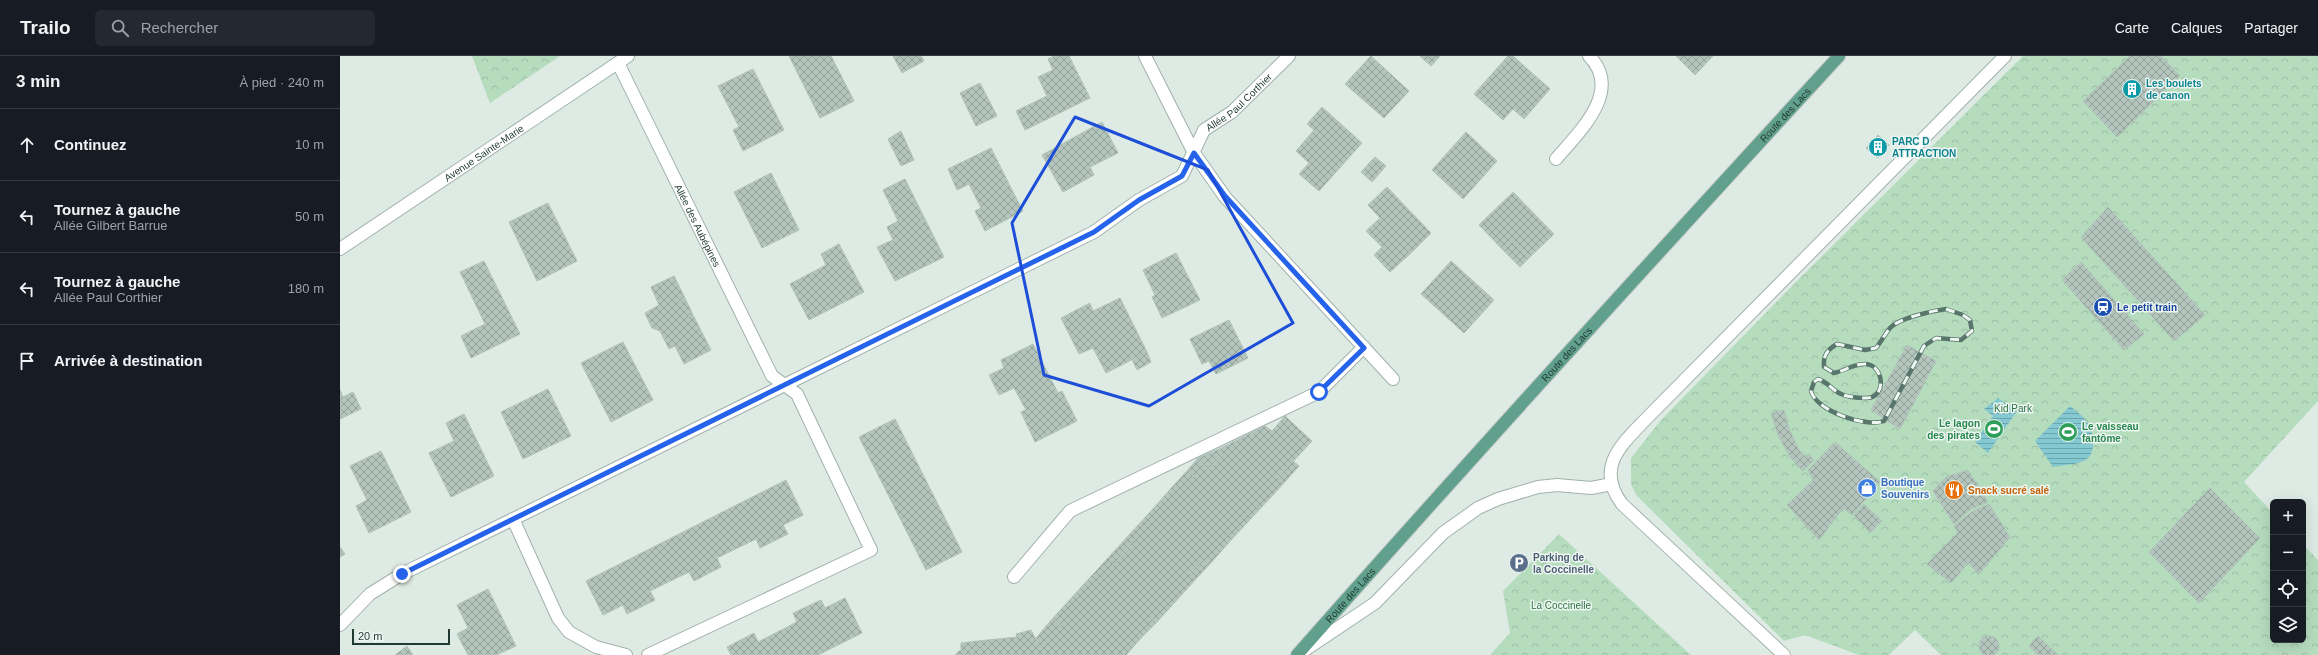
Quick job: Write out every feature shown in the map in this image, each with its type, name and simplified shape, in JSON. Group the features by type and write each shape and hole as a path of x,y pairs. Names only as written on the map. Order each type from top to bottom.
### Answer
{"main road":[{"name":"Route des Lacs","path":"1298,655 1450,486 1516,407 1839,56"}],"street":[{"path":"1145,56 1194,153 1225,196 1393,379"},
{"name":"Allée Paul Corthier","path":"340,625 370,594 384,584 784,383 1094,232 1139,200 1182,176 1204,130 1232,112 1289,56"},
{"path":"1556,159 1593,115 1601,95 1601,76 1589,56"},
{"path":"1784,655 1631,513 1615,495 1610,466 1614,456 1622,444 2005,56"},
{"name":"Avenue Sainte-Marie","path":"340,249 623,59"},
{"name":"Allée des Aubépines","path":"623,59 772,376 784,383 797,394 871,550 648,655"},
{"path":"1014,577 1070,511 1319,392 1364,348"},
{"path":"1298,655 1375,603 1443,533 1478,508 1498,498 1538,487 1557,485 1591,488 1612,484"},
{"path":"513,519 558,618 569,632 596,647 626,655"}],"highlighted area":[{"path":"1075,117 1208,170 1293,323 1149,406 1044,375 1012,223"}],"green space":[{"path":"472,56 560,56 490,103"},
{"name":"Kid Park","path":"2023,56 2318,56 2318,401 2244,482 2270,510 2270,643 2306,643 2306,547 2318,560 2318,655 1941,655 1915,630 1889,655 1859,655 1805,635 1784,641 1637,496 1631,484 1631,458 1661,420 1795,283"},
{"name":"La Coccinelle","path":"1559,534 1691,655 1490,655 1510,633 1503,591"}],"water":[{"name":"Le lagon des pirates","path":"1998,398 2017,411 1988,453 1975,442 1993,416 1984,409"},
{"name":"Le vaisseau fantôme","path":"2070,406 2086,421 2092,432 2092,452 2084,461 2075,464 2053,467 2035,441"}],"building":[{"path":"789,56 831,56 854,101 820,118"},
{"path":"893,56 921,56 924,61 902,73"},
{"path":"1054,56 1069,56 1090,98 1025,130 1016,111 1047,96 1038,77 1053,70 1048,59"},
{"path":"1371,56 1409,91 1384,118 1345,84"},
{"path":"1420,56 1440,56 1431,66"},
{"path":"1508,56 1513,56 1550,89 1524,119 1513,109 1503,120 1474,94"},
{"path":"1676,56 1713,56 1695,75"},
{"name":"Les boulets de canon","path":"2130,56 2161,56 2180,76 2117,137 2083,101"},
{"path":"753,69 784,130 743,151 733,130 739,127 718,86"},
{"path":"980,83 997,116 976,126 960,93"},
{"path":"1322,107 1362,143 1319,191 1299,174 1309,163 1296,151 1314,130 1307,124"},
{"path":"1102,122 1118,153 1090,167 1094,175 1063,192 1042,155"},
{"path":"901,131 914,160 901,166 888,139"},
{"path":"1466,132 1497,161 1463,199 1432,170"},
{"name":"PARC D ATTRACTION","path":"1878,135 1889,145 1878,158 1866,148"},
{"path":"991,148 1007,180 1004,182 1010,194 1013,192 1023,211 985,231 975,211 981,208 969,184 957,190 948,169"},
{"path":"1375,157 1386,166 1372,182 1361,172"},
{"path":"771,173 799,230 762,248 734,192"},
{"path":"905,179 921,211 919,216 922,223 926,221 944,257 895,281 877,247 893,240 887,227 898,221 883,190"},
{"path":"1007,180 1013,192 1010,194 1004,182"},
{"path":"1387,187 1431,233 1416,248 1413,245 1407,250 1410,254 1390,272 1374,255 1382,247 1366,231 1380,218 1368,205"},
{"path":"1513,192 1554,234 1530,257 1513,240 1503,250 1479,225"},
{"path":"548,203 577,261 537,281 509,222"},
{"path":"2108,207 2205,315 2174,341 2081,237"},
{"path":"921,211 926,221 922,223 919,216"},
{"path":"1513,240 1530,257 1520,267 1503,250"},
{"path":"839,244 864,292 809,320 790,284 826,265 821,254"},
{"path":"1413,245 1416,248 1410,254 1407,250"},
{"path":"1176,253 1200,300 1162,318 1152,297 1155,295 1143,270"},
{"path":"484,261 520,334 471,358 461,336 485,324 460,272"},
{"path":"1451,261 1494,300 1464,333 1421,294"},
{"name":"Le petit train","path":"2081,262 2144,334 2124,350 2062,280"},
{"path":"674,276 683,294 678,296 689,317 693,315 711,350 684,364 675,346 669,349 660,331 652,328 645,313 659,305 651,287"},
{"path":"683,294 693,315 689,317 678,296"},
{"path":"1120,298 1147,352 1106,373 1093,348 1079,354 1061,318 1090,303 1093,311"},
{"path":"1229,320 1248,358 1216,374 1209,361 1202,364 1190,339"},
{"path":"623,342 653,400 611,422 581,363"},
{"path":"1033,344 1058,393 1062,391 1077,421 1035,442 1021,412 1026,410 1014,388 999,395 989,375 1004,368 1001,360"},
{"path":"1907,345 1936,361 1900,429 1871,410"},
{"path":"1147,352 1151,362 1137,370 1132,359"},
{"path":"548,389 571,436 523,459 501,412"},
{"path":"340,390 343,397 353,392 361,409 340,419"},
{"path":"1784,410 1789,429 1799,450 1790,457 1778,435 1771,413"},
{"path":"464,414 494,476 451,497 429,453 454,441 446,423"},
{"path":"1285,416 1312,441 1278,478 1284,483 1259,510 1254,504 1227,534 1232,539 1209,565 1203,560 1190,574 1196,579 1156,623 1150,618 1137,631 1143,636 1126,655 955,655 959,651 987,648 987,640 1017,637 1016,634 1031,630 1040,647 1061,625 1053,618 1085,583 1092,588 1156,516 1151,511 1174,485 1180,490 1193,476 1187,471 1198,458 1208,469 1222,454 1219,449 1265,426 1272,431"},
{"path":"895,419 962,552 926,570 859,437"},
{"path":"1835,442 1880,482 1852,515 1843,508 1819,540 1787,505 1813,480 1808,470"},
{"path":"1219,449 1222,454 1208,469 1198,458"},
{"path":"1799,450 1805,457 1809,454 1814,460 1803,471 1790,457"},
{"path":"381,451 411,512 369,533 356,506 367,500 350,466"},
{"path":"1293,461 1299,466 1284,483 1278,478"},
{"path":"1968,470 1988,502 1971,509 1954,524 1933,491 1946,477"},
{"path":"1187,471 1193,476 1180,490 1174,485"},
{"path":"786,480 803,515 783,525 788,534 760,548 756,539 717,558 721,567 694,581 689,572 650,591 655,600 627,614 623,605 603,615 586,581"},
{"path":"2210,488 2260,538 2199,603 2149,552"},
{"path":"1254,504 1259,510 1232,539 1227,534"},
{"path":"1864,504 1882,521 1870,533 1854,515"},
{"path":"1989,504 2010,537 1979,574 1968,563 1951,583 1927,564 1958,533 1954,526 1973,511"},
{"path":"1151,511 1156,516 1092,588 1085,583"},
{"path":"340,547 345,554 340,557"},
{"path":"1203,560 1209,565 1196,579 1190,574"},
{"path":"488,589 516,646 496,655 468,655 457,634 468,628 457,605"},
{"path":"845,598 862,633 818,655 731,655 727,647 754,633 758,642 797,622 793,613 821,600 825,608"},
{"path":"1053,618 1061,625 1040,647 1036,638"},
{"path":"1150,618 1156,623 1143,636 1137,631"},
{"path":"1989,636 1996,639 1999,646 1996,653 1989,656 1982,653 1979,646 1982,639"},
{"path":"2038,636 2058,655 2038,655 2029,646"},
{"path":"987,640 987,648 961,651 961,643"},
{"path":"407,646 413,655 395,655"}],"railway":[{"path":"1946,309 1963,315 1970,320 1972,331 1961,340 1936,338 1924,346 1884,421 1876,423 1854,420 1832,411 1822,405 1815,398 1811,391 1814,382 1818,379 1846,396 1866,398 1878,393 1881,381 1876,369 1871,365 1860,364 1834,373 1824,367 1825,356 1834,346 1837,344 1865,350 1876,348 1894,324 1933,311 1946,309"}],"place":[{"name":"Les boulets de canon","path":"2132,89"},
{"name":"PARC D ATTRACTION","path":"1878,147"},
{"name":"Le petit train","path":"2103,307"},
{"name":"Le lagon des pirates","path":"1994,429"},
{"name":"Le vaisseau fantôme","path":"2068,432"},
{"name":"Boutique Souvenirs","path":"1867,488"},
{"name":"Snack sucré salé","path":"1954,490"},
{"name":"Parking de la Coccinelle","path":"1519,563"}],"route":[{"path":"402,574 784,383 810,372 1094,232 1139,200 1182,176 1194,153 1225,196 1364,348 1319,392"}]}
